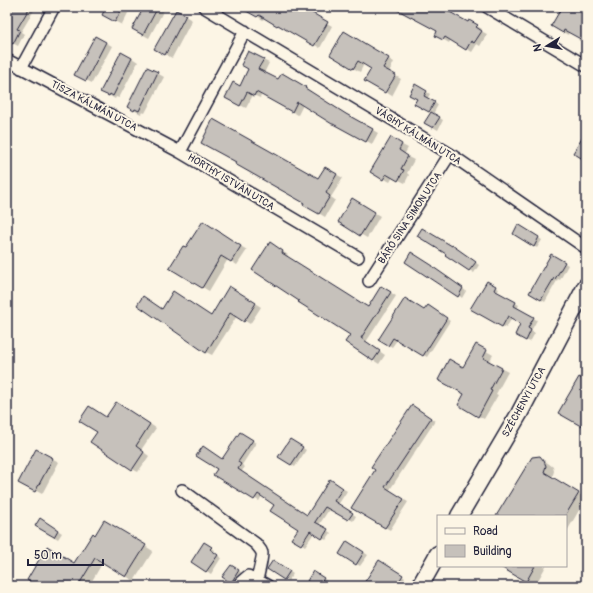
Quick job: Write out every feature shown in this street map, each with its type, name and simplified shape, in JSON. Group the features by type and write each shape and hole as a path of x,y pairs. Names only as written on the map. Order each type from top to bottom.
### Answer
{"street":[{"path":"21,68 54,7"},
{"name":"VÁGHY KÁLMÁN UTCA","path":"204,7 450,154 586,248"},
{"path":"486,7 586,66"},
{"name":"HORTHY ISTVÁN UTCA","path":"245,31 180,152 358,257"},
{"name":"TISZA KÁLMÁN UTCA","path":"7,60 180,152"},
{"name":"BÁRÓ SINA SIMON UTCA","path":"369,281 450,154"},
{"name":"SZÉCHENYI UTCA","path":"460,515 519,414 586,286"},
{"path":"182,490 256,544 262,551 257,580"},
{"path":"420,586 437,556"},
{"path":"239,586 248,576 268,586"}],"building":[{"path":"7,7 30,7 17,29 20,30 13,44 7,41"},
{"path":"106,7 123,7 115,22 102,15"},
{"path":"144,7 158,7 143,35 132,29"},
{"path":"239,7 302,7 328,22 314,46 259,15 257,17"},
{"path":"392,7 447,7 446,10 468,22 469,20 478,25 476,27 482,31 474,43 471,41 466,50 445,37 443,40 435,36 437,31"},
{"path":"562,7 586,7 586,42 564,30 563,33 551,26"},
{"path":"176,10 186,15 165,55 154,49"},
{"path":"344,31 389,58 383,68 396,75 385,93 364,81 371,69 358,61 353,69 330,55"},
{"path":"95,36 106,42 86,81 74,75"},
{"path":"248,51 264,59 258,69 278,79 282,73 346,114 373,129 366,142 332,124 297,102 292,112 256,92 254,96 247,92 240,106 225,98 233,82 240,86 248,69 241,65"},
{"path":"121,52 132,58 113,96 110,94 109,96 100,92"},
{"path":"147,67 158,72 139,111 135,109 134,111 127,107"},
{"path":"415,84 427,91 424,96 435,102 429,112 414,104 417,99 409,95"},
{"path":"431,112 440,117 433,128 424,123"},
{"path":"213,119 318,178 325,167 337,174 326,193 330,196 319,214 303,205 304,203 235,164 236,162 201,143"},
{"path":"586,132 586,161 573,153"},
{"path":"391,137 402,144 399,150 408,156 401,169 404,170 398,181 386,174 383,180 370,172"},
{"path":"352,198 375,212 360,236 338,222"},
{"path":"203,221 241,246 231,262 221,256 202,288 169,268 183,246 186,247"},
{"path":"518,224 539,237 534,247 513,234"},
{"path":"422,228 452,245 476,262 469,271 445,255 446,254 417,236"},
{"path":"270,242 283,251 282,253 368,307 381,286 391,292 361,338 380,351 373,361 345,342 350,335 298,302 299,301 252,270"},
{"path":"411,252 463,288 458,297 405,262"},
{"path":"551,254 565,262 541,300 529,293"},
{"path":"487,281 496,286 494,290 516,302 514,306 534,317 528,328 531,330 526,341 515,335 520,324 508,316 502,327 470,309"},
{"path":"229,286 256,303 244,322 230,313 206,353 137,305 143,296 162,309 173,291 211,316"},
{"path":"405,298 424,310 428,305 447,318 423,356 393,338 388,346 378,340"},
{"path":"476,344 487,350 483,358 502,368 478,417 458,405 464,394 438,380 449,359 463,367"},
{"path":"579,377 586,382 586,429 558,413"},
{"path":"116,402 150,424 136,446 144,452 132,470 90,442 97,432 79,421 89,406 106,417"},
{"path":"412,405 431,418 385,487 404,499 385,528 351,508 375,470 371,467"},
{"path":"240,432 253,440 238,462 241,464 238,469 307,515 330,479 343,488 334,501 353,513 348,520 325,507 315,522 328,529 322,539 310,531 301,545 291,539 298,529 270,511 274,505 258,494 254,500 213,475 217,469 196,456 203,446 222,459"},
{"path":"290,439 303,447 291,465 278,457"},
{"path":"36,449 53,458 35,492 18,483"},
{"path":"540,456 546,466 544,472 579,493 566,515 497,515 532,457"},
{"path":"40,518 58,530 54,537 35,526"},
{"path":"104,520 146,545 126,577 95,558 78,586 49,586 44,582 41,586 37,586 27,580 47,546 74,563 93,533 95,535"},
{"path":"347,541 364,552 356,565 339,554"},
{"path":"204,542 212,547 210,549 218,555 206,572 191,562"},
{"path":"273,560 290,571 284,580 267,569"},
{"path":"379,560 403,575 396,586 384,586 376,581 373,586 369,586 364,583"},
{"path":"231,565 239,570 231,583 222,577"},
{"path":"501,567 534,567 526,582"},
{"path":"313,571 324,578 319,586 315,586 307,581"}]}
